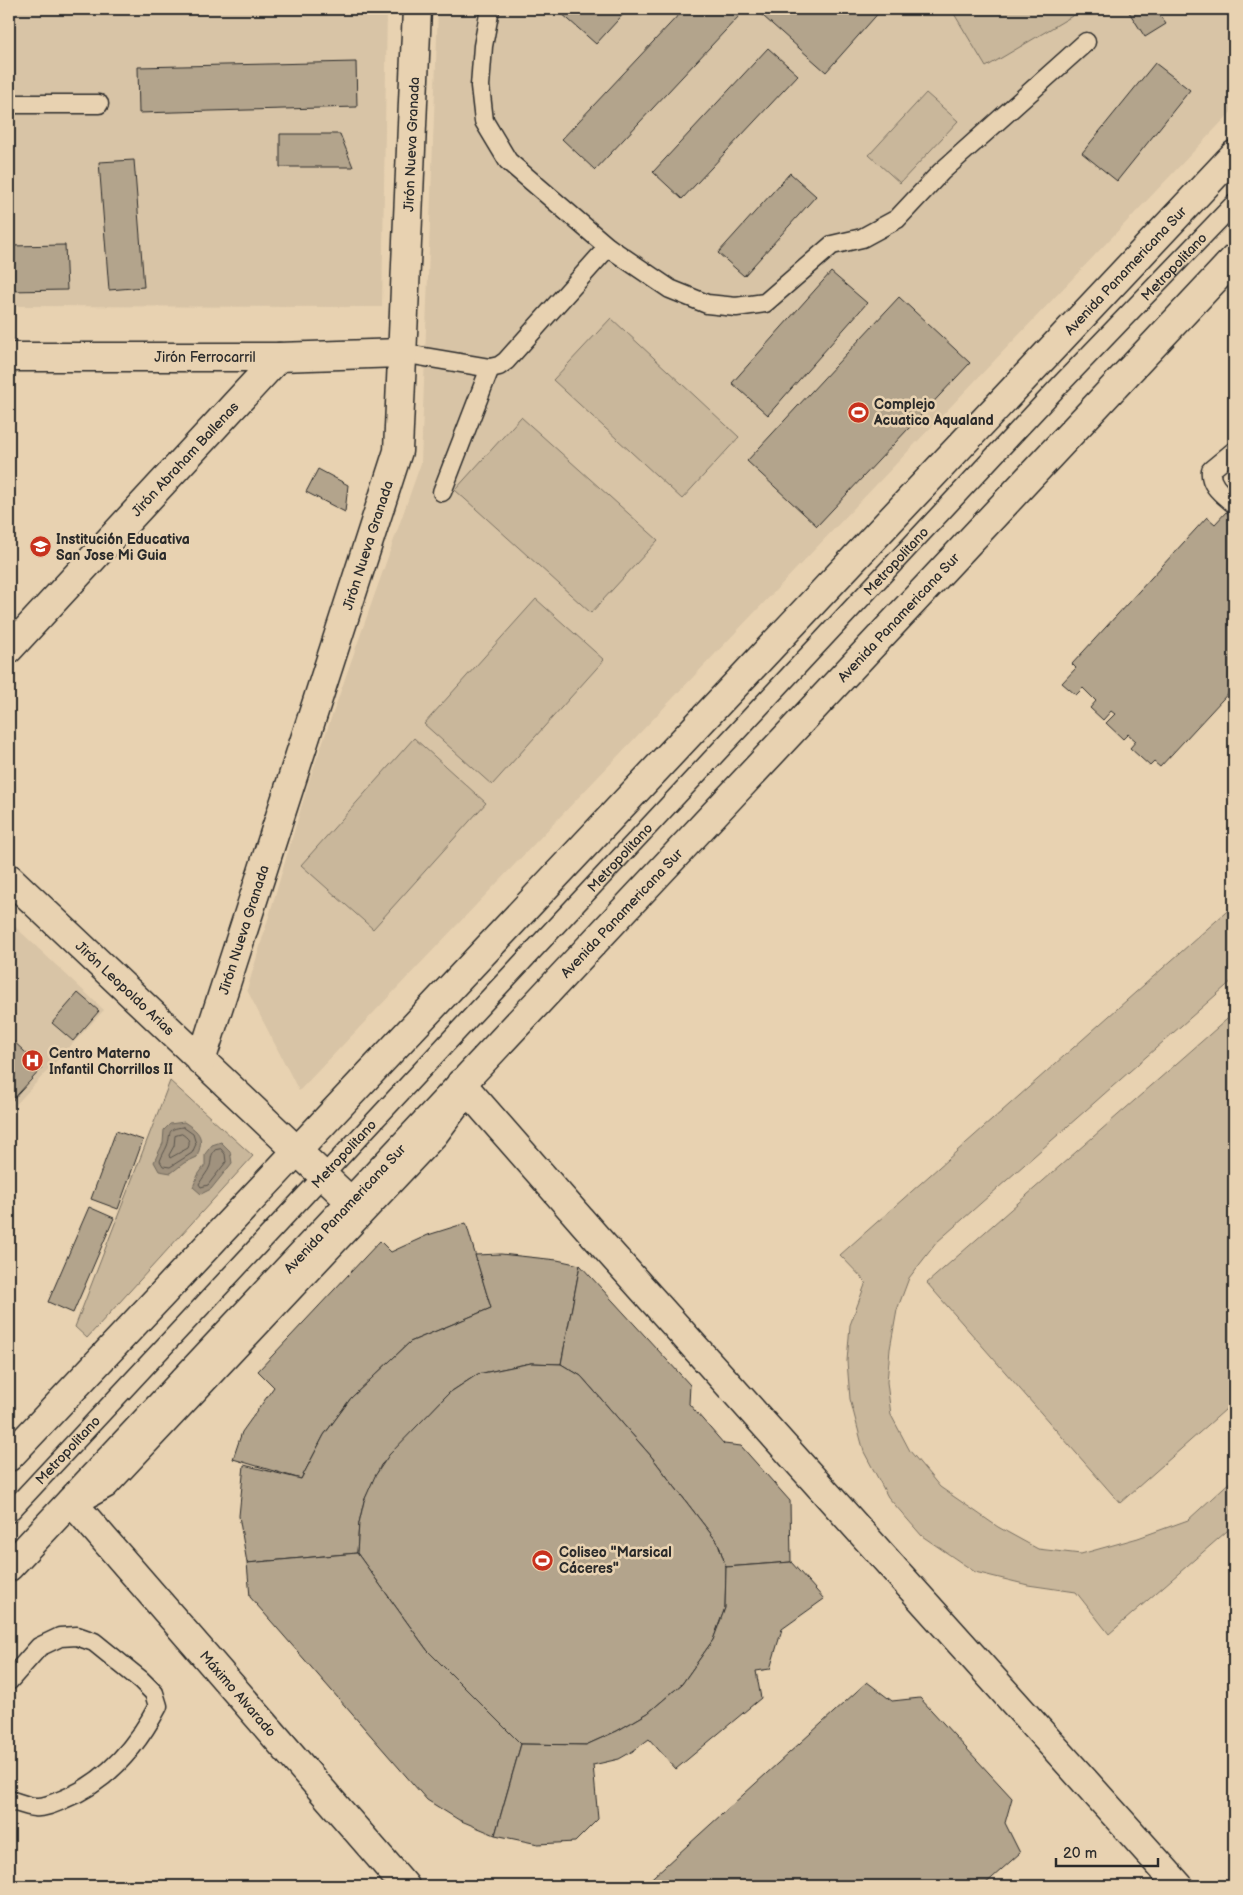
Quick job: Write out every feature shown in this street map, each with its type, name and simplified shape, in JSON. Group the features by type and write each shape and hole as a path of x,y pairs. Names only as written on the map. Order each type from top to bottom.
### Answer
{"street":[{"name":"Jirón Nueva Granada","path":"201,1061 398,451 417,9"},
{"name":"Avenida Panamericana Sur","path":"9,1457 1234,155"},
{"name":"Avenida Panamericana Sur","path":"9,1567 74,1503 350,1201 465,1089 1234,258"},
{"name":"Jirón Ferrocarril","path":"9,357 279,357 401,353"},
{"name":"Jirón Abraham Ballenas","path":"9,649 279,357"},
{"name":"Jirón Leopoldo Arias","path":"9,878 350,1201"},
{"path":"465,1089 1179,1886"},
{"name":"Máximo Alvarado","path":"74,1503 406,1886"}],"lane":[{"path":"490,9 483,46 480,86 484,121 508,161 608,247 670,289 707,304 736,307 765,303 832,245 862,238 897,219 941,172 1086,42"},
{"path":"9,104 99,104"},
{"name":"Metropolitano","path":"9,1513 1054,393 1234,204"},
{"path":"401,353 490,368 500,366 608,247"},
{"path":"442,492 490,368"},
{"path":"1234,451 1211,470 1210,477 1213,484 1234,504"},
{"path":"74,1503 108,1488 438,1137 465,1089"},
{"path":"9,1681 39,1647 60,1637 77,1636 94,1642 141,1680 154,1693 158,1706 145,1731 113,1769 78,1794 50,1805 35,1807 9,1800"}],"shaded area":[{"path":"9,9 387,9 382,307 9,306"},
{"path":"438,9 1234,9 1234,109 299,1091 247,990 309,781 421,463"},
{"path":"958,9 1084,9 986,67 953,12"},
{"path":"926,93 958,121 900,183 869,155"},
{"path":"611,318 739,437 682,499 553,380"},
{"path":"521,417 658,540 591,613 455,490"},
{"path":"536,599 604,660 492,785 424,724"},
{"path":"414,738 486,803 373,929 301,865"},
{"path":"1234,905 1234,979 937,1242 909,1278 897,1310 890,1349 887,1382 891,1415 910,1451 940,1487 998,1527 1038,1549 1081,1554 1138,1538 1188,1520 1234,1478 1234,1525 1109,1634 1076,1592 1028,1585 975,1572 922,1536 888,1497 864,1452 850,1399 847,1361 850,1325 866,1282 840,1255"},
{"name":"Centro Materno Infantil Chorrillos II","path":"9,921 104,1010 9,1112"},
{"path":"1234,1013 1234,1402 1120,1503 927,1283"},
{"path":"170,1081 253,1156 87,1338 75,1327"}],"water":[{"path":"184,1122 200,1136 197,1157 184,1163 171,1173 159,1171 154,1162 163,1143 164,1130 170,1124"},
{"path":"221,1142 230,1151 232,1163 211,1189 201,1194 193,1187 205,1165 205,1154 212,1145"}],"building":[{"path":"563,9 628,9 596,44 560,12"},
{"path":"684,9 731,9 739,16 595,170 562,139"},
{"path":"755,9 882,9 826,72"},
{"path":"1127,9 1155,9 1166,24 1145,37"},
{"path":"768,48 798,75 682,199 653,172"},
{"path":"356,62 357,107 139,113 138,67"},
{"path":"1155,63 1190,90 1117,181 1082,153"},
{"path":"280,134 340,134 353,167 280,167"},
{"path":"134,160 144,287 109,290 99,162"},
{"path":"790,173 816,196 744,276 718,253"},
{"path":"65,245 67,290 9,291 9,246"},
{"path":"831,272 867,303 768,415 732,383"},
{"name":"Complejo Acuatico Aqualand","path":"899,297 970,363 817,526 747,461"},
{"path":"318,469 348,485 345,512 306,492"},
{"path":"1226,512 1234,518 1232,528 1234,530 1234,687 1160,767 1154,762 1150,766 1130,748 1136,741 1128,734 1123,739 1106,723 1115,714 1111,711 1103,720 1090,708 1096,701 1083,688 1076,695 1062,683 1076,668 1072,664 1207,517 1215,524"},
{"path":"78,993 99,1011 73,1041 52,1023"},
{"path":"9,1037 42,1068 9,1104"},
{"path":"116,1131 143,1140 118,1209 91,1199"},
{"path":"89,1207 114,1218 73,1313 48,1302"},
{"path":"466,1223 491,1308 410,1342 351,1398 324,1435 301,1479 233,1459 242,1432 274,1387 258,1371 380,1241 391,1252 428,1235"},
{"path":"501,1254 557,1260 580,1265 561,1364 531,1363 478,1374 449,1393 381,1465 364,1501 359,1523 357,1553 247,1563 239,1516 244,1465 301,1479 324,1435 351,1398 410,1342 491,1308 475,1255"},
{"path":"580,1265 690,1385 689,1404 724,1444 741,1446 790,1501 791,1562 726,1567 718,1543 651,1456 581,1376 561,1364"},
{"name":"Coliseo \"Marsical Cáceres\"","path":"531,1363 561,1364 581,1376 651,1456 718,1543 726,1567 725,1608 713,1640 682,1684 648,1713 617,1731 586,1745 521,1744 427,1650 357,1553 359,1523 364,1501 375,1476 389,1455 449,1393 478,1374"},
{"path":"357,1553 427,1650 521,1744 495,1835 459,1820 427,1800 250,1597 247,1563"},
{"path":"791,1562 824,1599 782,1629 770,1669 756,1671 761,1698 676,1769 649,1739 619,1759 593,1765 598,1819 575,1842 538,1844 495,1835 521,1744 586,1745 617,1731 648,1713 682,1684 713,1640 725,1608 726,1567"},
{"path":"867,1682 892,1701 920,1698 1012,1798 1005,1823 1020,1853 983,1886 643,1886"}],"place":[{"name":"Complejo Acuatico Aqualand","path":"858,412"},
{"name":"Institución Educativa San Jose Mi Guia","path":"40,547"},
{"name":"Centro Materno Infantil Chorrillos II","path":"33,1061"},
{"name":"Coliseo \"Marsical Cáceres\"","path":"543,1560"}]}
